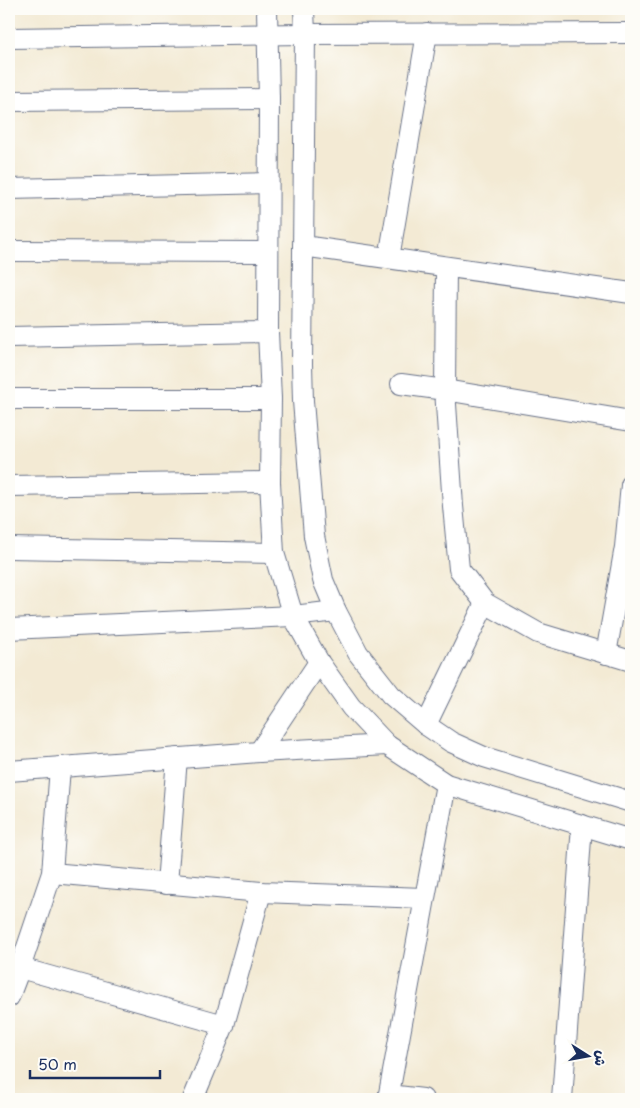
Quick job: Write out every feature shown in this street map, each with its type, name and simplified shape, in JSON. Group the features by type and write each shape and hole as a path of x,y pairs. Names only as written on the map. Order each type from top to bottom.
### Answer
{"street":[{"path":"268,9 270,482 274,553 294,616 319,662 351,708 387,745 446,784 631,840"},
{"path":"304,9 303,401 314,536 324,580 336,611 358,653 391,695 426,725 451,742 484,758 631,802"},
{"path":"389,258 427,33"},
{"path":"9,38 267,34 631,33"},
{"path":"9,101 269,99"},
{"path":"9,189 268,183"},
{"path":"303,246 631,293"},
{"path":"9,251 268,252"},
{"path":"446,267 445,390 459,569 486,603 538,633 631,661"},
{"path":"9,337 268,332"},
{"path":"402,384 631,421"},
{"path":"9,399 271,399"},
{"path":"9,486 270,482"},
{"path":"606,654 625,547 631,485"},
{"path":"9,548 274,553"},
{"path":"426,725 486,603"},
{"path":"9,629 294,616 336,611"},
{"path":"258,752 319,662"},
{"path":"9,771 258,752 387,745"},
{"path":"167,884 177,758"},
{"path":"9,997 52,873 60,767"},
{"path":"423,1099 388,1097 446,784"},
{"path":"562,1099 582,825"},
{"path":"52,873 261,892 424,898"},
{"path":"193,1099 224,1025 261,892"},
{"path":"20,968 224,1025"}]}
